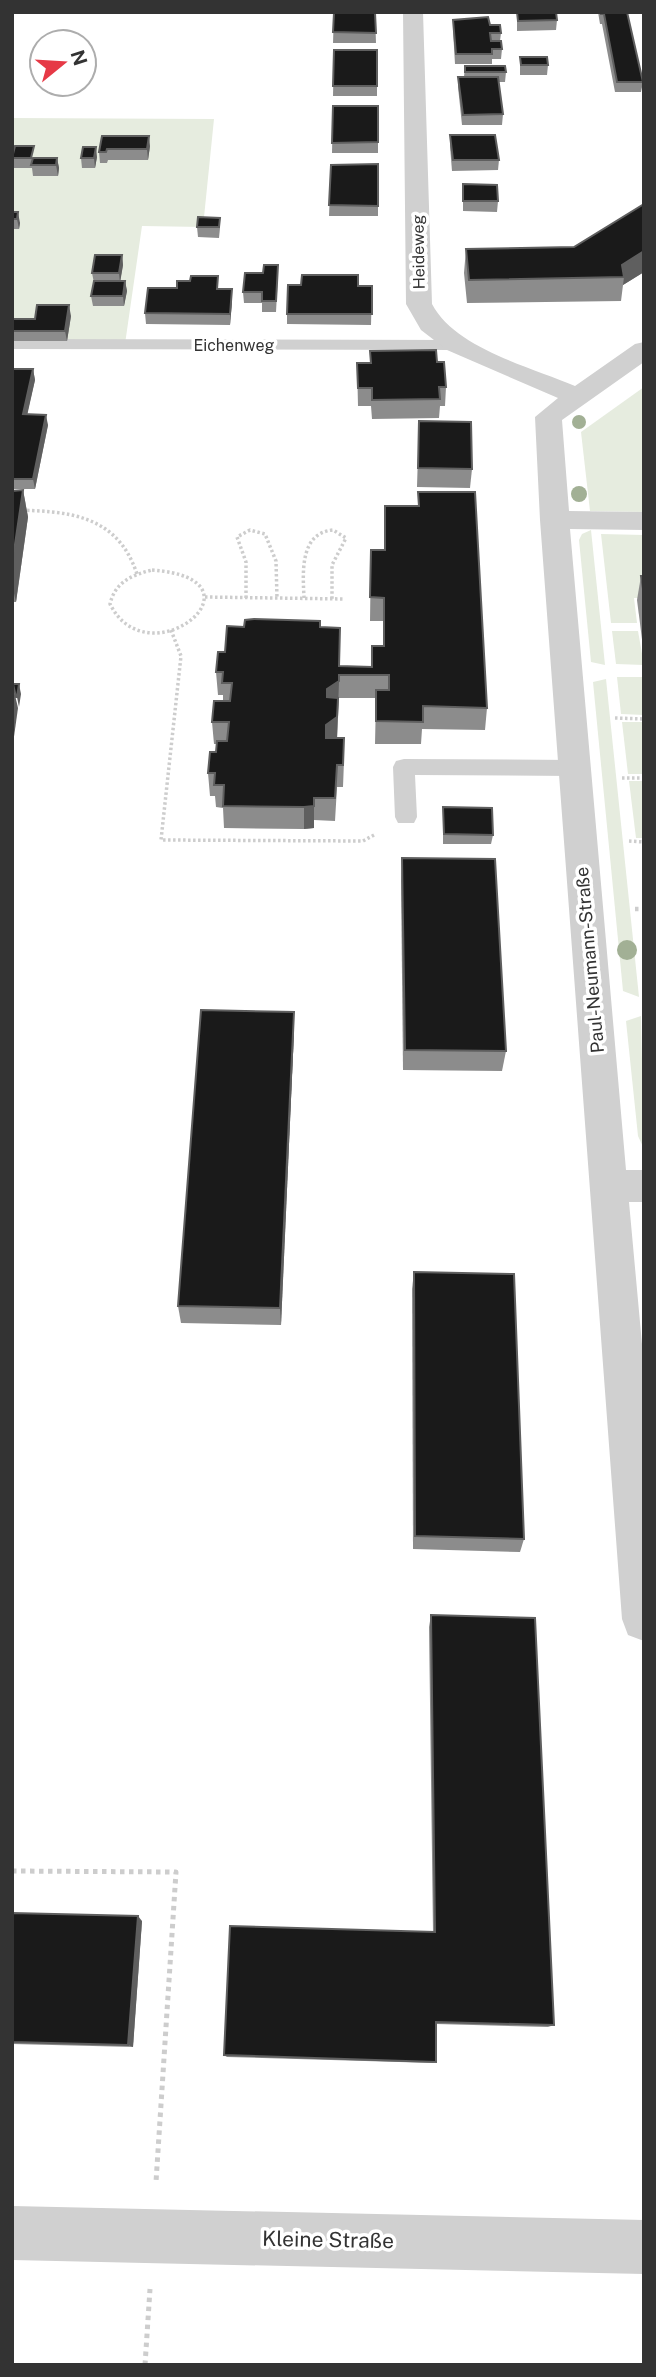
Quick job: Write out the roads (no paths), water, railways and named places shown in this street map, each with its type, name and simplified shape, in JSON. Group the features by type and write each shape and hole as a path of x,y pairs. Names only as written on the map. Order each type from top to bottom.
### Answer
{"street":[{"name":"Heideweg","path":"413,12 419,304 429,325 456,345 577,396"},
{"name":"Paul-Neumann-Straße","path":"644,350 548,417 574,768 626,1186 644,1619"},
{"path":"554,520 644,521"},
{"name":"Kleine Straße","path":"12,2233 644,2246"}],"lane":[{"name":"Eichenweg","path":"12,344 456,345"},
{"path":"406,817 404,767 574,768"}]}
